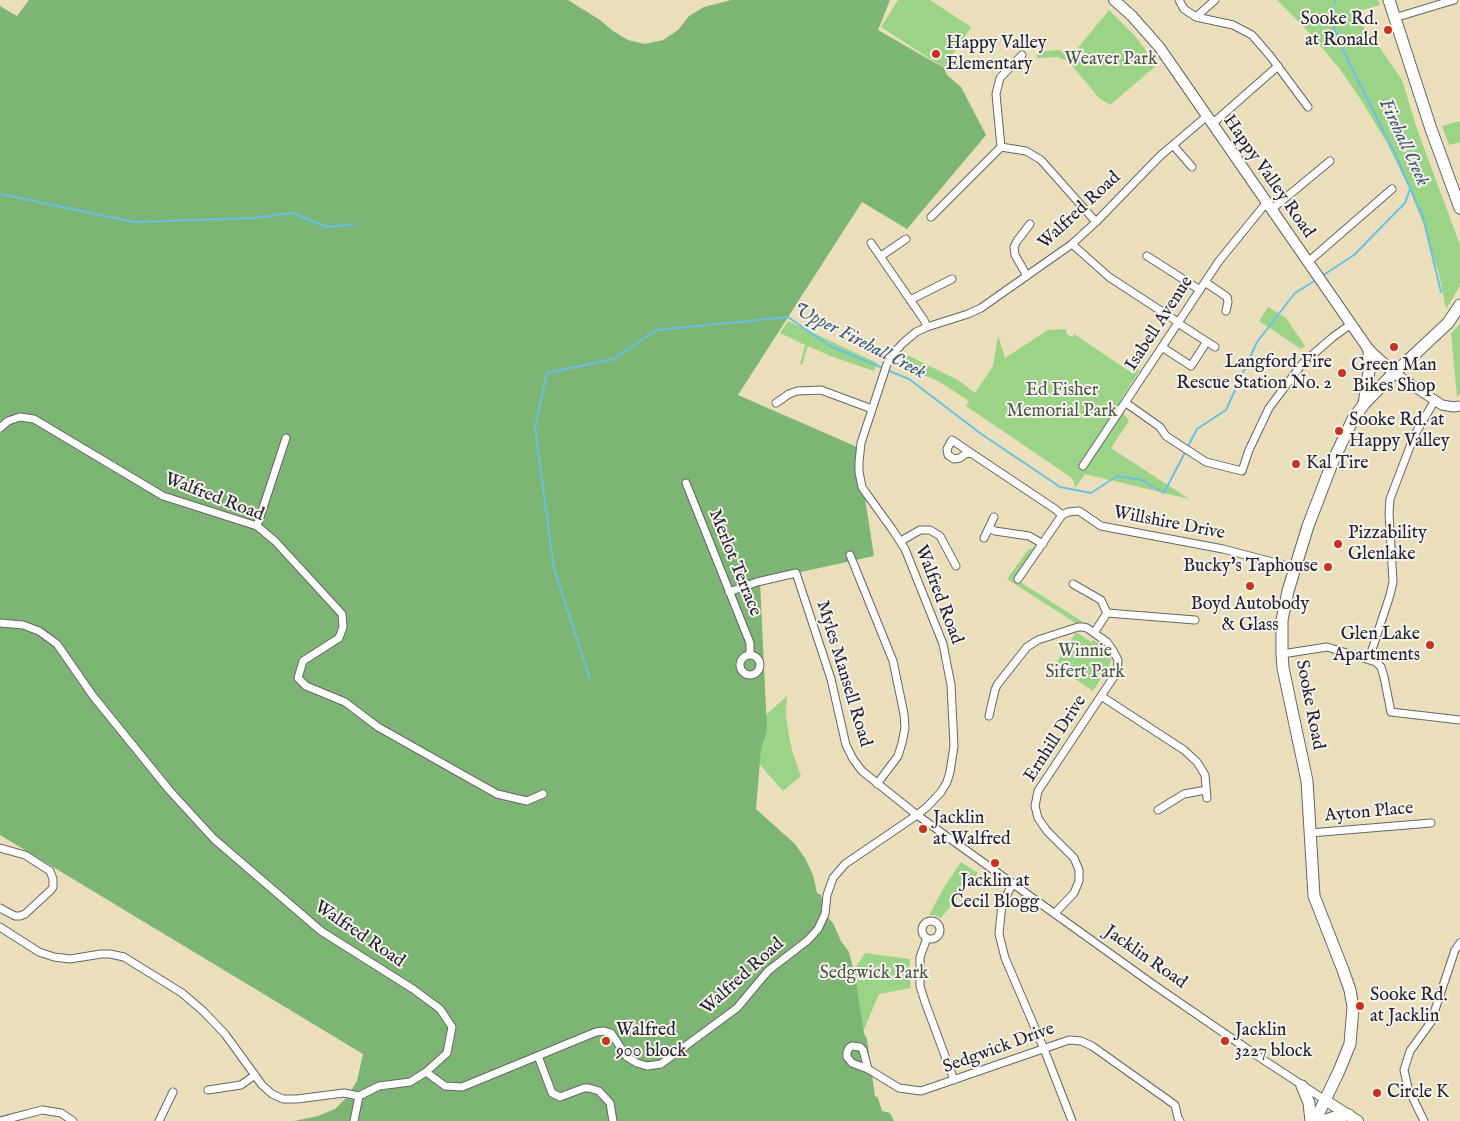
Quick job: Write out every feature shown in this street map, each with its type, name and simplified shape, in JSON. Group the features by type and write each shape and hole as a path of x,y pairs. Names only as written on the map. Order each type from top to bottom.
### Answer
{"main road":[{"name":"Happy Valley Road","path":"1114,0 1146,30 1160,48 1369,350 1394,373"},
{"path":"1389,0 1434,137 1460,208"},
{"name":"Sooke Road","path":"1315,1121 1350,1044 1353,1007 1350,990 1343,970 1314,896 1307,781 1283,668 1282,620 1288,591 1308,526 1333,461 1353,419 1364,404 1394,373 1448,323 1460,305"},
{"path":"1364,404 1370,366 1369,350"},
{"path":"1302,1086 1309,1103 1311,1121"},
{"name":"Jacklin Road","path":"1325,1100 1353,1118"},
{"path":"1323,1121 1338,1116 1353,1118"}],"street":[{"path":"1179,0 1184,9 1196,17 1220,21 1241,28 1252,35 1308,107"},
{"path":"1196,17 1215,0"},
{"path":"1394,18 1454,0"},
{"path":"1001,148 996,94 1000,78 1022,55"},
{"name":"Walfred Road","path":"0,623 23,625 39,631 57,644 93,696 170,791 214,839 320,931 440,1009 452,1027 447,1053 426,1072 446,1086 462,1086 596,1032 604,1031 611,1033 627,1057 637,1063 647,1066 661,1064 737,1008 768,971 808,940 818,929 825,914 827,894 833,878 845,864 917,815 935,799 947,782 952,766 954,746 951,685 943,644 901,541 866,493 860,480 861,443 887,364 892,355 910,336 926,327 981,308 1072,244 1173,144 1209,120 1278,66"},
{"path":"1173,144 1192,167"},
{"path":"931,217 1001,148 1026,150 1042,160 1096,222"},
{"name":"Isabell Avenue","path":"1083,466 1232,244 1269,206 1330,162"},
{"path":"1308,262 1392,189"},
{"path":"1027,276 1015,255 1014,248 1030,224"},
{"path":"881,256 906,239"},
{"path":"871,243 924,320 926,327"},
{"path":"1072,244 1109,277 1215,347"},
{"path":"1147,256 1200,290"},
{"path":"910,300 952,279"},
{"path":"1205,282 1227,297 1226,311"},
{"path":"1126,404 1160,427 1166,436 1206,462 1242,471 1248,450 1269,408 1302,364 1351,324"},
{"path":"1162,347 1191,366 1204,346"},
{"path":"1394,373 1446,406 1460,406"},
{"path":"776,403 797,391 821,390 872,409"},
{"path":"1368,660 1393,582 1389,513 1391,495 1414,436 1435,400"},
{"name":"Walfred Road","path":"0,428 20,417 34,418 163,496 257,526 275,541 342,614 343,627 339,638 303,661 298,678 306,686 345,702 378,727 497,794 527,801 543,794"},
{"path":"257,526 286,438"},
{"path":"971,453 1062,515 1018,580"},
{"name":"Merlot Terrace","path":"686,483 750,643 750,655"},
{"name":"Willshire Drive","path":"1062,515 1068,512 1079,511 1101,526 1223,549 1295,568"},
{"path":"984,538 994,517"},
{"path":"988,528 995,531 1029,536 1043,544"},
{"path":"901,541 920,530 930,530 940,536 956,566"},
{"path":"850,555 891,655 904,714 905,728 898,756 877,784"},
{"name":"Myles Mansell Road","path":"729,592 758,582 796,574 831,679 846,745 853,759 862,771 917,815"},
{"path":"1073,584 1101,600 1106,613"},
{"path":"1106,613 1195,620"},
{"path":"989,716 997,685 1032,643 1078,627 1087,628 1094,633 1106,613"},
{"name":"Ernhill Drive","path":"1055,913 1074,894 1079,881 1079,870 1074,858 1047,831 1038,818 1035,806 1038,791 1116,672 1118,660 1112,649 1107,642 1094,633"},
{"path":"1282,654 1327,647 1376,662 1381,667 1390,712 1460,720"},
{"path":"1101,696 1184,750 1197,762 1205,775 1206,798"},
{"path":"1158,810 1184,794 1206,790"},
{"name":"Jacklin Road","path":"917,815 1154,985 1325,1100"},
{"name":"Ayton Place","path":"1310,833 1431,823"},
{"path":"0,848 25,855 50,871 53,879 51,890 25,914 14,916 0,908"},
{"path":"1014,884 1002,904 999,934 1005,958 1072,1121"},
{"path":"0,927 39,952 54,957 70,959 110,954 124,957 182,993 203,1011 225,1034 262,1085 272,1094 283,1099 296,1100 344,1093 359,1096 379,1086 410,1082 426,1072"},
{"path":"927,938 920,957 920,986 954,1080"},
{"path":"1424,1121 1408,1088 1404,1070 1410,1051 1431,1022 1455,950 1460,943"},
{"name":"Sedgwick Drive","path":"868,1068 899,1088 921,1091 1069,1040 1081,1041 1092,1046 1175,1105 1178,1120"},
{"path":"538,1056 552,1093 560,1097 584,1088 599,1091 610,1103 613,1121"},
{"path":"208,1090 241,1085 254,1075"},
{"path":"159,1121 173,1092"},
{"path":"354,1121 359,1096"},
{"path":"0,1120 42,1110 61,1113 73,1121"}],"green space":[{"path":"29,0 568,0 628,40 645,44 663,40 678,30 689,16 704,7 731,0 890,0 878,30 944,68 947,75 961,87 986,135 907,229 862,202 738,395 857,447 874,556 760,581 767,730 761,749 756,809 795,844 805,858 813,875 817,893 821,895 825,914 833,923 841,941 849,952 855,976 864,1033 867,1039 875,1096 878,1098 882,1111 890,1113 894,1121 294,1121 318,1116 335,1109 347,1097 357,1081 363,1054 0,835 0,6 17,16"},
{"name":"Happy Valley Elementary","path":"898,0 930,0 971,27 944,68 881,27"},
{"path":"1277,0 1378,0 1380,5 1352,13 1378,45 1402,80 1417,129 1460,245 1460,286 1446,309 1439,274 1423,223 1408,186 1387,143 1339,68 1306,29"},
{"name":"Weaver Park","path":"1109,10 1134,35 1157,65 1110,105 1099,98 1068,61 1057,57 1037,58 1037,52 1058,50 1072,55"},
{"path":"1460,121 1460,142 1449,145 1442,126"},
{"path":"1268,307 1286,318 1305,346 1301,349 1259,321"},
{"path":"788,321 877,363 874,371 808,346 802,365 800,364 805,345 780,333"},
{"path":"1460,324 1460,393 1457,397 1451,333"},
{"name":"Ed Fisher Memorial Park","path":"1066,329 1067,334 1072,337 1074,334 1132,373 1136,368 1140,370 1122,398 1123,412 1129,421 1111,448 1189,499 1085,474 1075,488 1072,478 966,406 969,401 940,382 898,364 905,354 958,380 975,393 993,366 998,335 1005,358 1048,330"},
{"path":"1036,546 1014,578 1083,622 1077,624 1007,579 1028,550"},
{"name":"Winnie Sifert Park","path":"1076,632 1091,642 1093,640 1106,648 1105,651 1110,654 1111,662 1093,691 1055,665"},
{"path":"787,696 786,714 789,736 801,776 783,791 738,740"},
{"path":"961,862 978,873 941,918 929,915 943,889"},
{"name":"Sedgwick Park","path":"865,953 910,959 911,988 879,994 860,1039 826,1012"}],"waterway":[{"name":"Firehall Creek","path":"1334,9 1333,21 1335,31 1396,156 1423,217 1441,292"},
{"name":"Upper Firehall Creek","path":"1322,276 1354,255 1405,203 1410,189"},
{"path":"0,194 134,222 254,218 293,213 327,227 354,224"},
{"name":"Upper Firehall Creek","path":"887,370 909,379 980,433 1060,487 1091,493 1117,476 1142,480 1164,493 1197,429 1226,410 1257,342 1295,293 1316,280"},
{"name":"Upper Firehall Creek","path":"590,679 554,569 535,428 547,373 614,359 656,330 788,317 830,346 883,368"}],"place":[{"name":"Sooke Rd. at Ronald","path":"1388,30"},
{"name":"Happy Valley Elementary","path":"936,54"},
{"name":"Green Man Bikes Shop","path":"1394,347"},
{"name":"Langford Fire Rescue Station No. 2","path":"1342,373"},
{"name":"Sooke Rd. at Happy Valley","path":"1339,431"},
{"name":"Kal Tire","path":"1296,464"},
{"name":"Pizzability Glenlake","path":"1338,544"},
{"name":"Bucky's Taphouse","path":"1328,567"},
{"name":"Boyd Autobody & Glass","path":"1250,586"},
{"name":"Glen Lake Apartments","path":"1430,645"},
{"name":"Jacklin at Walfred","path":"923,829"},
{"name":"Jacklin at Cecil Blogg","path":"995,863"},
{"name":"Sooke Rd. at Jacklin","path":"1360,1006"},
{"name":"Walfred 900 block","path":"606,1041"},
{"name":"Jacklin 3227 block","path":"1225,1041"},
{"name":"Circle K","path":"1377,1093"}]}
